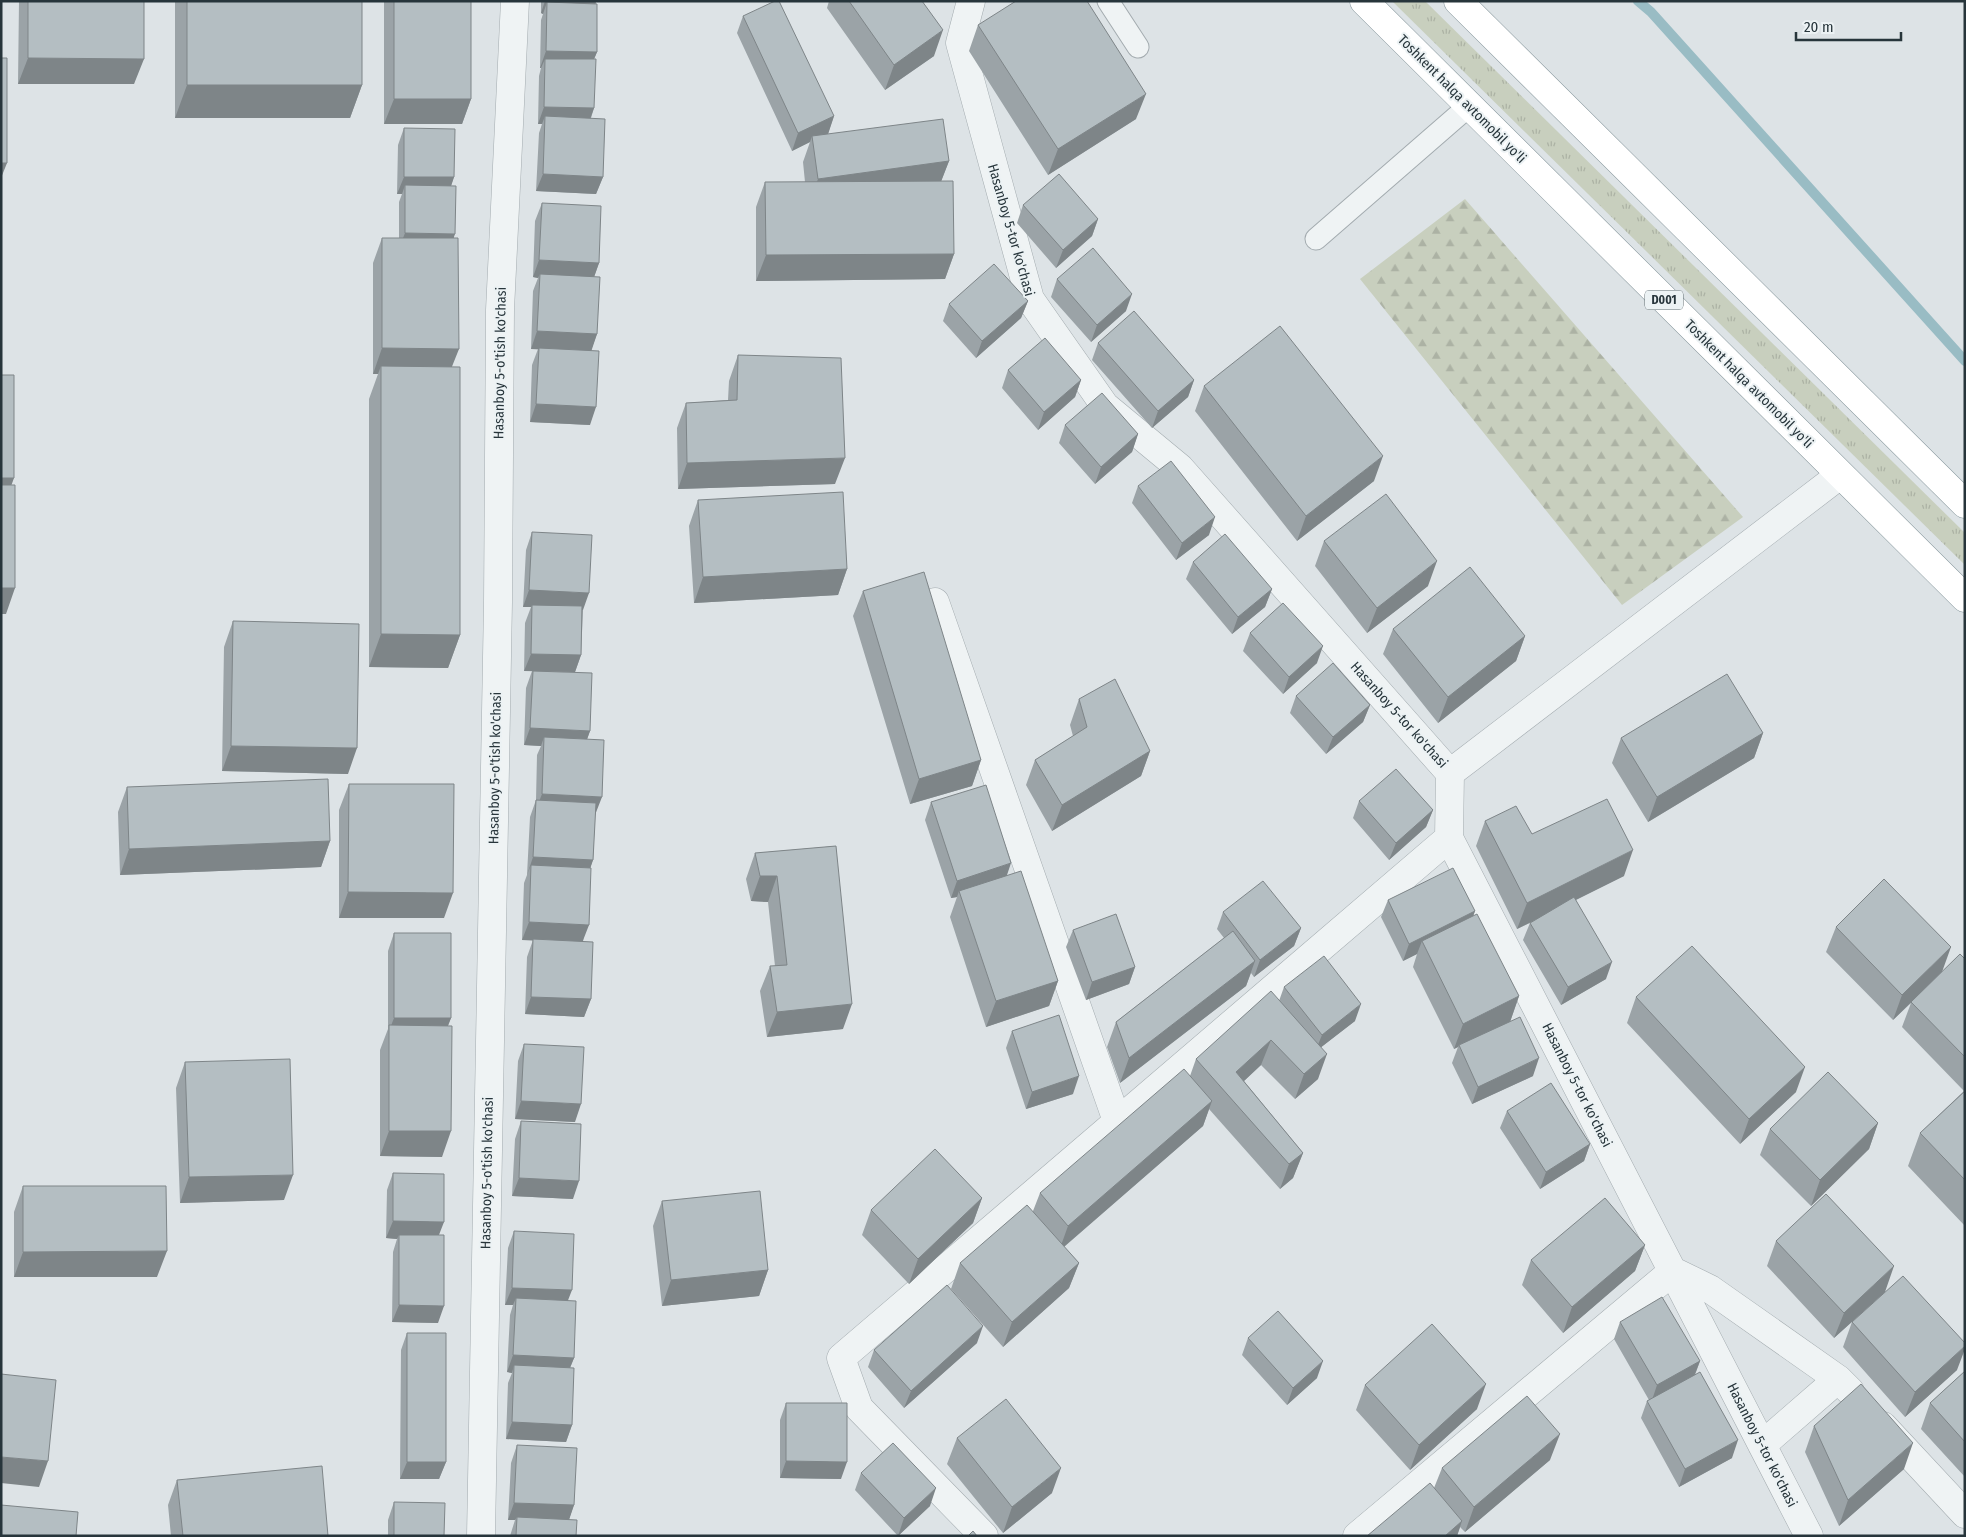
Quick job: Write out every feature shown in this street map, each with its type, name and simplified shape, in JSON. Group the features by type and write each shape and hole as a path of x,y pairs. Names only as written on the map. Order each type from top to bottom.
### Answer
{"highway":[{"name":"Toshkent halqa avtomobil yo'li","path":"1364,1 1965,598"},
{"path":"1458,1 1965,504"}],"street":[{"name":"Hasanboy 5-o'tish ko'chasi","path":"480,1536 498,612 500,310 515,1"},
{"name":"Hasanboy 5-tor ko'chasi","path":"971,1 960,43 1030,300 1105,406 1180,468 1450,773 1449,838 1808,1536"},
{"path":"1450,773 1840,475"},
{"path":"935,602 1118,1121"},
{"path":"984,1536 859,1408 841,1358 1449,838"},
{"path":"1357,1536 1673,1271 1710,1289 1838,1379 1965,1514"},
{"path":"1762,1446 1838,1379"}],"lane":[{"path":"1108,1 1138,47"},
{"path":"1316,239 1469,106"}],"green space":[{"path":"1392,1 1425,1 1965,533 1965,565"},
{"path":"1465,199 1743,517 1622,605 1360,279"}],"building":[{"path":"28,1 144,1 144,59 28,58"},
{"path":"187,1 362,1 362,85 187,85"},
{"path":"394,1 471,1 471,99 394,99"},
{"path":"775,1 779,1 834,116 798,133 743,16"},
{"path":"849,1 922,1 943,30 894,65"},
{"path":"1016,1 1087,1 1146,94 1058,149 978,25"},
{"path":"547,2 597,4 597,52 546,51"},
{"path":"1,58 7,58 7,163 1,163"},
{"path":"545,59 596,59 594,108 544,107"},
{"path":"545,116 605,119 603,177 543,174"},
{"path":"943,119 949,161 818,179 812,136"},
{"path":"404,128 455,129 454,177 404,177"},
{"path":"1059,174 1098,219 1063,250 1023,205"},
{"path":"953,181 954,254 766,255 765,182"},
{"path":"405,185 456,186 455,234 405,233"},
{"path":"542,203 601,206 599,263 539,260"},
{"path":"382,238 458,238 459,349 382,348"},
{"path":"1093,248 1132,294 1097,325 1057,279"},
{"path":"994,264 1028,301 982,341 949,304"},
{"path":"540,274 600,277 597,334 537,331"},
{"path":"1134,311 1194,380 1158,411 1098,343"},
{"path":"1280,326 1383,456 1306,516 1204,386"},
{"path":"1045,338 1081,380 1044,412 1008,370"},
{"path":"539,348 599,351 596,407 536,404"},
{"path":"738,355 841,358 845,458 687,463 686,403 737,400"},
{"path":"381,366 460,367 460,635 381,634"},
{"path":"1,375 14,375 14,478 1,478"},
{"path":"1102,393 1138,434 1101,467 1065,425"},
{"path":"1171,461 1215,517 1182,543 1138,486"},
{"path":"1,485 15,485 15,588 1,588"},
{"path":"843,492 847,569 703,577 698,500"},
{"path":"1386,494 1437,561 1377,608 1324,541"},
{"path":"532,532 592,535 589,593 529,590"},
{"path":"1225,534 1272,589 1238,617 1193,562"},
{"path":"1470,567 1525,636 1448,697 1393,629"},
{"path":"924,572 981,760 919,779 863,591"},
{"path":"1283,603 1323,646 1289,677 1250,633"},
{"path":"532,605 582,606 581,655 531,654"},
{"path":"233,621 359,624 357,748 231,746"},
{"path":"1333,663 1370,705 1333,737 1296,696"},
{"path":"533,671 592,673 590,731 530,728"},
{"path":"1727,674 1763,733 1657,797 1621,738"},
{"path":"1115,679 1150,751 1062,805 1035,760 1087,727 1079,699"},
{"path":"544,737 604,740 602,797 542,794"},
{"path":"1396,769 1433,810 1396,843 1359,801"},
{"path":"328,779 330,841 129,849 127,787"},
{"path":"349,784 454,784 453,893 348,892"},
{"path":"986,785 1011,863 957,881 931,802"},
{"path":"1607,799 1633,850 1527,903 1485,821 1516,806 1532,834"},
{"path":"536,800 596,803 593,860 533,857"},
{"path":"836,846 852,1004 777,1012 770,966 787,965 777,876 760,876 755,853"},
{"path":"531,865 591,868 589,925 529,922"},
{"path":"1453,868 1475,911 1409,944 1388,900"},
{"path":"1021,871 1058,981 996,1001 959,891"},
{"path":"1884,879 1951,947 1902,995 1836,927"},
{"path":"1263,881 1301,928 1260,960 1223,912"},
{"path":"1574,897 1612,962 1568,987 1530,923"},
{"path":"1116,914 1135,967 1092,982 1073,930"},
{"path":"1477,914 1519,996 1463,1024 1422,941"},
{"path":"1233,931 1255,961 1129,1058 1116,1022"},
{"path":"394,933 451,933 451,1018 394,1018"},
{"path":"533,939 593,942 591,999 531,997"},
{"path":"1692,946 1805,1067 1749,1119 1636,997"},
{"path":"1960,954 1965,959 1965,1057 1911,1002"},
{"path":"1324,956 1361,1004 1322,1035 1284,987"},
{"path":"1271,991 1327,1054 1304,1074 1271,1040 1236,1072 1303,1153 1289,1164 1196,1059"},
{"path":"1059,1015 1079,1076 1032,1092 1012,1031"},
{"path":"1520,1017 1539,1058 1478,1087 1459,1045"},
{"path":"389,1025 452,1026 451,1131 389,1131"},
{"path":"524,1044 584,1047 581,1104 521,1101"},
{"path":"290,1059 293,1175 189,1177 185,1062"},
{"path":"1184,1069 1212,1101 1068,1226 1040,1193"},
{"path":"1828,1072 1878,1123 1820,1180 1770,1129"},
{"path":"1551,1083 1590,1144 1546,1172 1507,1111"},
{"path":"1965,1091 1965,1180 1920,1133"},
{"path":"521,1121 581,1124 579,1181 519,1178"},
{"path":"935,1149 982,1198 918,1259 871,1210"},
{"path":"393,1173 444,1174 444,1222 393,1221"},
{"path":"23,1186 166,1186 167,1251 23,1252"},
{"path":"760,1191 768,1270 671,1280 662,1201"},
{"path":"1826,1194 1894,1266 1844,1313 1776,1241"},
{"path":"1605,1198 1645,1245 1572,1307 1531,1260"},
{"path":"1027,1205 1079,1263 1012,1322 960,1263"},
{"path":"514,1231 574,1234 572,1290 512,1288"},
{"path":"399,1235 444,1235 444,1306 399,1305"},
{"path":"1903,1276 1965,1343 1965,1346 1915,1392 1852,1322"},
{"path":"947,1285 983,1326 911,1391 874,1350"},
{"path":"1662,1297 1700,1361 1657,1385 1620,1322"},
{"path":"516,1298 576,1301 574,1358 513,1355"},
{"path":"1278,1311 1323,1361 1293,1388 1248,1338"},
{"path":"1432,1324 1486,1384 1419,1445 1365,1385"},
{"path":"407,1333 446,1333 446,1462 407,1462"},
{"path":"514,1365 574,1368 572,1425 512,1422"},
{"path":"1965,1371 1965,1442 1930,1403"},
{"path":"1700,1372 1738,1440 1685,1469 1647,1401"},
{"path":"1,1374 56,1380 48,1461 1,1457"},
{"path":"1861,1384 1913,1443 1848,1500 1814,1426"},
{"path":"1527,1396 1560,1434 1474,1507 1442,1468"},
{"path":"1006,1399 1061,1468 1012,1507 957,1438"},
{"path":"786,1403 847,1403 847,1462 786,1461"},
{"path":"893,1443 936,1488 904,1518 861,1473"},
{"path":"517,1445 577,1448 574,1505 514,1503"},
{"path":"322,1466 328,1536 183,1536 177,1480"},
{"path":"1430,1483 1462,1521 1445,1536 1367,1536"},
{"path":"394,1502 445,1503 444,1536 394,1536"},
{"path":"1,1505 78,1512 76,1536 1,1536"},
{"path":"517,1517 577,1520 576,1536 516,1536"},
{"path":"973,1531 977,1536 968,1536"}],"waterway":[{"path":"1638,1 1651,12 1965,361"}]}
